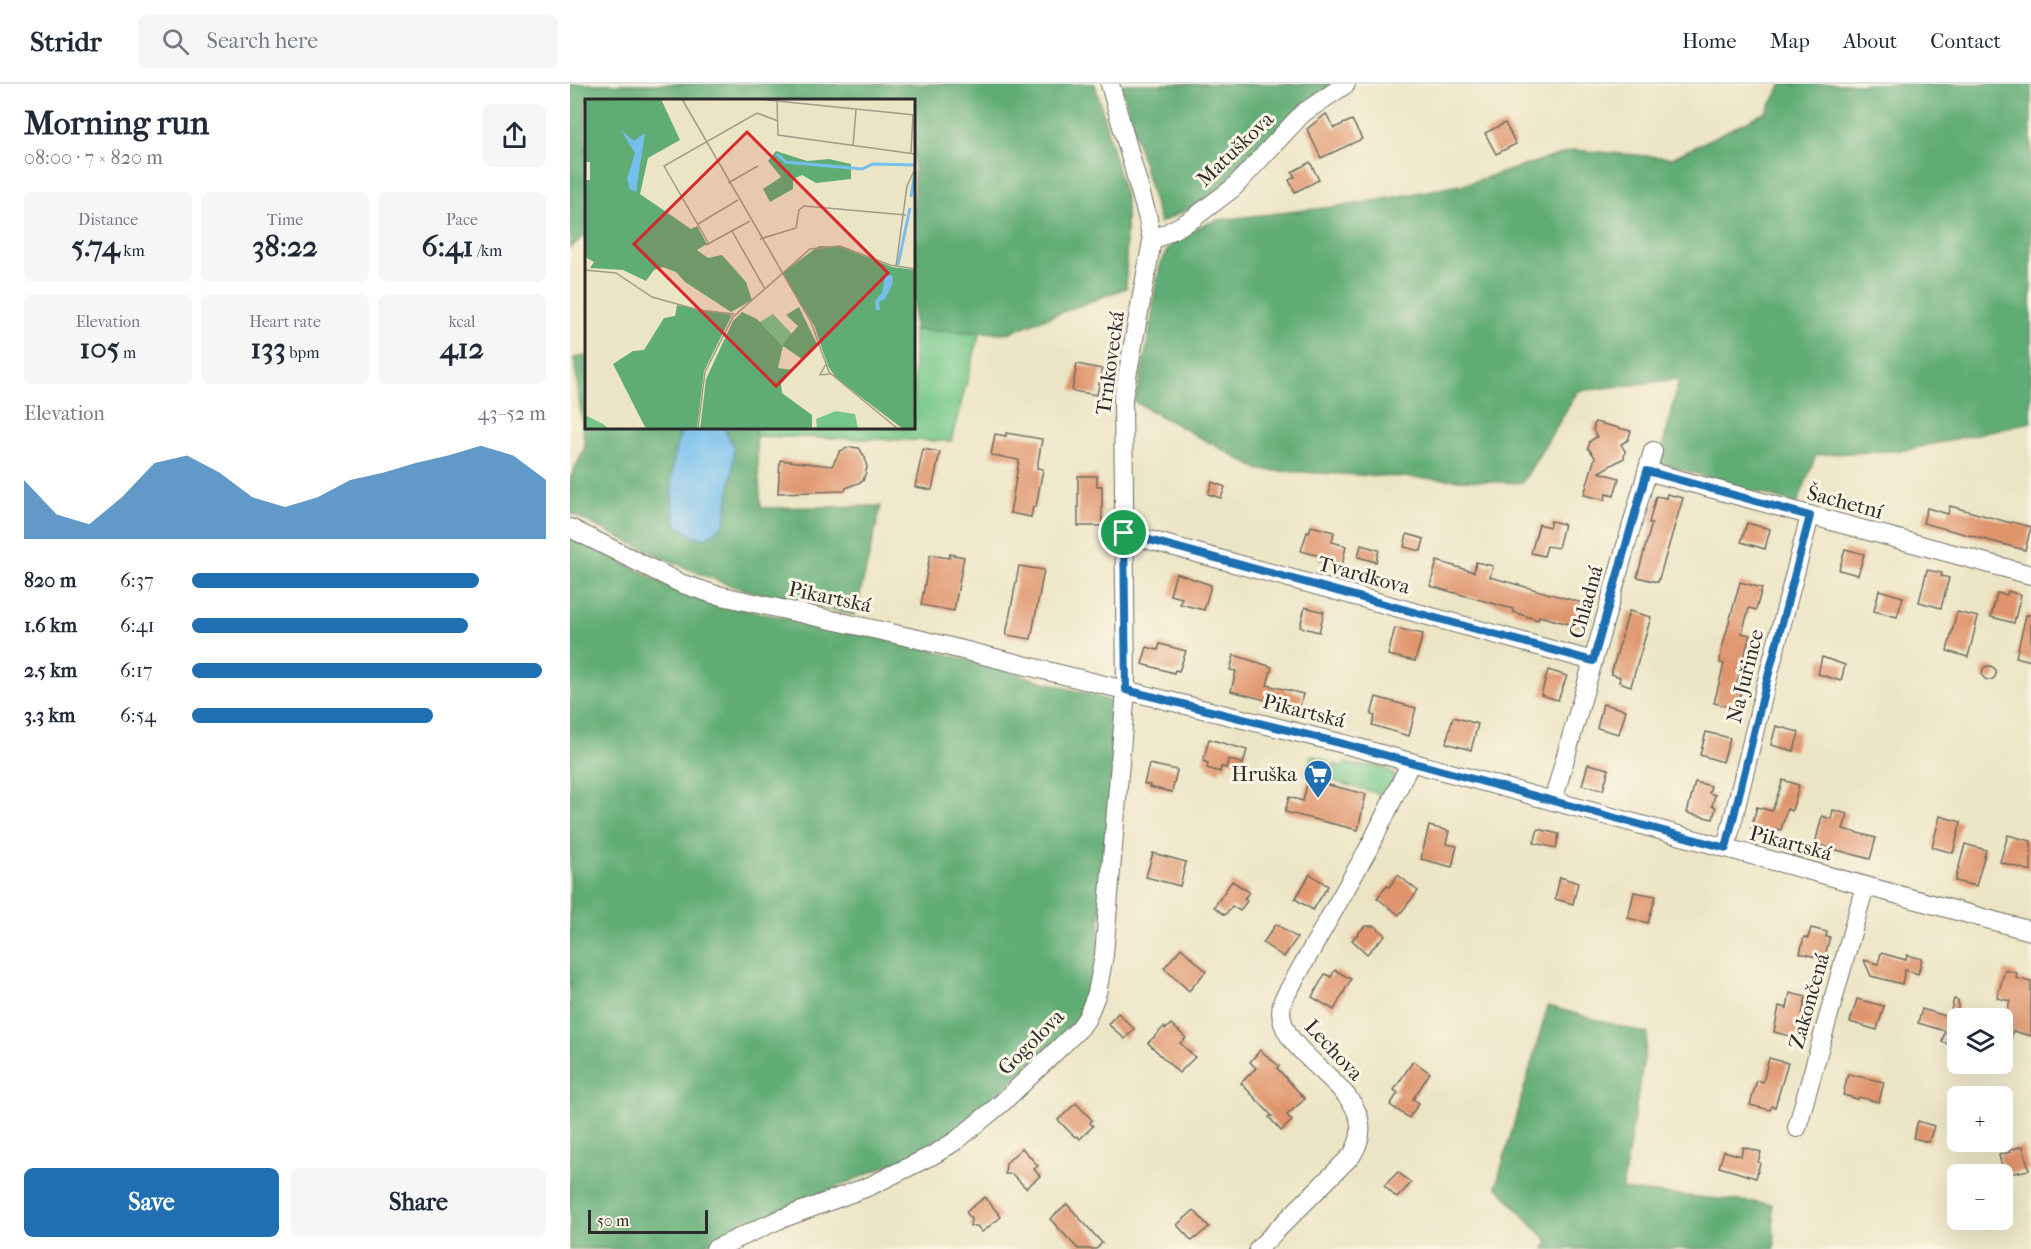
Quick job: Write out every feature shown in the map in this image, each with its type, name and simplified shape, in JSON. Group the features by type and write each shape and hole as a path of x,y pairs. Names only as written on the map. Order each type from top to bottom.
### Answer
{"street":[{"name":"Trnkovecká","path":"1110,84 1148,219 1152,241 1123,399 1126,690"},
{"name":"Matuškova","path":"1152,241 1191,220 1233,188 1303,113 1346,84"},
{"name":"Chladná","path":"1553,801 1653,451"},
{"name":"Šachetní","path":"1647,471 2031,575"},
{"name":"Na Juřince","path":"1726,848 1810,516"},
{"name":"Pikartská","path":"570,528 680,584 713,594 918,639 1411,762 2031,931"},
{"name":"Tvardkova","path":"1124,533 1593,661"},
{"name":"Gogolova","path":"715,1249 778,1220 870,1186 935,1154 957,1140 1003,1102 1080,1028 1092,1006 1102,967 1126,690"},
{"name":"Lechova","path":"1258,1249 1352,1155 1362,1137 1362,1128 1356,1109 1290,1037 1282,1023 1280,1008 1282,1000 1371,844 1411,762"},
{"name":"Zakončená","path":"1797,1128 1865,886"}],"green space":[{"path":"570,84 1095,84 1126,201 1126,288 1007,333 915,330 915,99 585,99 585,235 570,248"},
{"path":"1121,84 1335,84 1229,182 1196,205 1160,223"},
{"path":"1782,84 2031,84 2031,422 1906,450 1816,455 1797,504 1659,463 1679,379 1578,391 1522,483 1260,470 1135,402 1162,262 1173,243 1195,229 1218,220 1350,205 1466,184 1574,150 1672,158 1766,112"},
{"path":"915,330 980,332 951,441 755,436 755,429 915,429"},
{"path":"585,356 585,429 755,429 761,508 881,506 855,615 738,588 674,563 570,513 570,479 585,447 574,358"},
{"path":"570,534 685,595 713,604 890,638 1119,703 1096,968 1088,1001 1068,1032 948,1139 694,1249 570,1249"},
{"path":"1311,755 1328,762 1322,779 1306,774"},
{"path":"1346,763 1388,769 1395,776 1388,796 1329,780 1334,764 1342,767"},
{"path":"1548,1006 1648,1034 1622,1190 1772,1204 1775,1249 1545,1249 1548,1241 1496,1186"}],"water":[{"path":"683,429 725,429 734,447 725,522 716,532 706,538 693,536 676,525 672,501 672,476 675,450"}],"building":[{"path":"1326,114 1334,128 1352,120 1362,139 1321,158 1307,129"},
{"path":"1505,123 1516,144 1496,154 1485,133"},
{"path":"1310,162 1319,180 1295,192 1289,180 1295,177 1292,172"},
{"path":"1077,364 1102,369 1097,395 1072,391"},
{"path":"1595,422 1631,431 1628,440 1621,444 1625,451 1624,458 1599,472 1619,478 1614,496 1606,494 1605,500 1584,495 1595,457 1588,448 1590,441 1597,437 1593,430"},
{"path":"1006,433 1042,439 1037,468 1043,469 1036,507 1033,507 1031,517 1010,513 1019,460 991,455 995,434 1006,436"},
{"path":"850,447 859,448 865,457 867,468 863,481 846,488 845,491 778,493 780,460 832,466 840,451"},
{"path":"923,449 940,452 932,490 915,487"},
{"path":"1078,476 1097,476 1097,486 1102,486 1102,526 1078,526"},
{"path":"1212,482 1225,487 1221,498 1208,494"},
{"path":"1667,494 1683,498 1658,582 1637,577 1652,523 1649,523 1656,496 1666,498"},
{"path":"1950,506 2031,527 2025,550 1923,523 1927,508 1948,514"},
{"path":"1551,521 1564,524 1558,548 1547,546 1544,556 1531,553 1539,524 1549,527"},
{"path":"1747,523 1770,529 1765,549 1741,542"},
{"path":"1311,526 1334,532 1332,542 1346,546 1342,566 1319,561 1320,556 1301,551"},
{"path":"1407,534 1424,539 1421,551 1404,547"},
{"path":"1361,545 1379,550 1376,562 1358,557"},
{"path":"1845,549 1864,554 1858,575 1839,570"},
{"path":"950,554 964,557 954,611 921,605 930,555 949,558"},
{"path":"1437,561 1474,572 1476,562 1493,566 1490,577 1586,604 1580,627 1539,616 1538,620 1513,612 1513,609 1430,586"},
{"path":"1019,566 1044,570 1031,639 1006,635"},
{"path":"1927,570 1942,573 1941,576 1949,578 1941,608 1919,602"},
{"path":"1176,573 1211,585 1204,610 1180,604 1182,598 1170,595"},
{"path":"1740,582 1762,588 1756,610 1749,608 1742,633 1750,635 1737,683 1743,685 1737,709 1714,703 1724,664 1720,663 1721,652"},
{"path":"1879,590 1903,597 1897,617 1874,611"},
{"path":"2008,591 2021,595 2014,623 1991,617 1997,593 2007,595"},
{"path":"1305,607 1324,612 1319,632 1300,627"},
{"path":"1629,611 1651,617 1631,686 1619,682 1620,677 1611,674"},
{"path":"1957,612 1978,617 1968,657 1947,651"},
{"path":"2026,615 2031,615 2031,661 2016,657"},
{"path":"1395,628 1423,634 1415,661 1388,655"},
{"path":"1160,644 1186,651 1179,671 1175,670 1174,673 1142,664 1147,647 1158,650"},
{"path":"1234,655 1272,667 1267,685 1303,694 1300,706 1290,704 1289,706 1231,691 1236,671 1230,670"},
{"path":"1822,657 1845,665 1841,681 1818,674"},
{"path":"1989,666 1994,668 1996,673 1994,678 1989,680 1984,678 1982,673 1984,668"},
{"path":"1548,670 1567,676 1558,700 1541,695"},
{"path":"1376,697 1416,708 1409,736 1372,725 1375,716 1371,715"},
{"path":"1603,704 1626,710 1619,734 1597,728"},
{"path":"1453,717 1478,724 1471,750 1446,743"},
{"path":"1776,726 1799,732 1794,751 1771,745"},
{"path":"1706,732 1730,738 1723,762 1700,755"},
{"path":"1209,739 1247,750 1243,764 1228,759 1226,768 1221,767 1220,772 1207,768 1208,763 1203,761"},
{"path":"1149,764 1177,770 1172,792 1144,784"},
{"path":"1588,764 1609,769 1603,790 1582,785"},
{"path":"1308,780 1366,794 1358,830 1285,812 1289,797 1303,801"},
{"path":"1783,780 1799,785 1792,811 1787,809 1781,830 1775,828 1774,835 1751,828 1757,807 1772,811"},
{"path":"1695,782 1711,786 1709,793 1715,795 1712,806 1716,807 1713,819 1687,813"},
{"path":"1833,810 1848,814 1843,829 1876,838 1870,859 1815,844 1822,816 1831,819"},
{"path":"1940,816 1961,822 1953,853 1932,847"},
{"path":"1429,826 1449,831 1446,844 1457,846 1452,867 1421,859"},
{"path":"1538,829 1559,834 1556,848 1534,843"},
{"path":"2008,835 2031,841 2031,871 2000,862"},
{"path":"1965,844 1986,850 1976,886 1955,881"},
{"path":"1153,853 1186,862 1180,886 1146,877"},
{"path":"1310,874 1328,886 1313,910 1295,899"},
{"path":"1398,875 1418,891 1399,915 1377,898"},
{"path":"1560,877 1578,883 1573,904 1555,899"},
{"path":"1232,881 1249,892 1244,899 1247,901 1240,911 1232,906 1225,915 1214,907"},
{"path":"1634,892 1656,896 1648,923 1628,918"},
{"path":"1276,924 1297,938 1284,957 1263,943"},
{"path":"1365,926 1375,926 1385,935 1367,954 1352,940"},
{"path":"1811,928 1827,932 1826,937 1830,937 1824,959 1800,953 1804,937 1808,938"},
{"path":"1181,948 1206,971 1189,991 1164,968"},
{"path":"1881,953 1906,960 1907,955 1922,959 1918,974 1905,970 1902,984 1871,976 1864,960 1878,964"},
{"path":"1335,970 1351,979 1334,1010 1312,997 1325,974 1331,977"},
{"path":"2005,970 2017,973 2016,978 2031,982 2031,1036 2013,1031 2013,1008 2008,1008 2010,1001 1997,998"},
{"path":"1790,993 1806,997 1797,1038 1774,1032 1779,1006 1787,1008"},
{"path":"1857,999 1884,1006 1877,1030 1850,1022"},
{"path":"1954,999 1958,1000 1958,1008 1952,1008"},
{"path":"1922,1009 1947,1016 1947,1044 1942,1042 1945,1031 1918,1023"},
{"path":"1118,1013 1134,1029 1125,1039 1108,1024"},
{"path":"1171,1024 1186,1038 1180,1043 1195,1057 1179,1073 1148,1043 1164,1027 1166,1029"},
{"path":"1260,1050 1279,1066 1277,1068 1305,1099 1287,1115 1292,1121 1281,1131 1269,1117 1272,1116 1241,1083 1256,1068 1250,1062"},
{"path":"1769,1058 1788,1063 1775,1107 1772,1106 1770,1110 1750,1105 1757,1080 1763,1082"},
{"path":"1413,1061 1430,1073 1413,1099 1419,1103 1409,1118 1390,1105 1398,1093 1394,1090"},
{"path":"1848,1074 1884,1082 1879,1102 1843,1095"},
{"path":"1076,1103 1092,1120 1090,1123 1093,1126 1080,1139 1058,1120"},
{"path":"1918,1121 1934,1126 1929,1142 1913,1138"},
{"path":"2023,1146 2029,1170 2013,1173 2013,1164 2001,1164 1999,1155 2013,1152 2013,1149"},
{"path":"1743,1147 1761,1152 1756,1178 1719,1167 1724,1151 1741,1156"},
{"path":"1022,1148 1038,1166 1034,1169 1040,1176 1026,1188 1012,1174 1005,1174 1006,1163"},
{"path":"1398,1172 1411,1183 1397,1198 1384,1186"},
{"path":"985,1197 1001,1217 982,1232 977,1226 970,1226 971,1219 966,1212"},
{"path":"1067,1204 1102,1243 1096,1249 1078,1249 1050,1219"},
{"path":"1194,1210 1209,1227 1192,1241 1177,1225"}],"place":[{"name":"Hruška","path":"1318,800"}],"route":[{"path":"1647,471 1810,516 1726,848 1344,744 1126,690 1124,533 1593,661 1647,471"}]}
